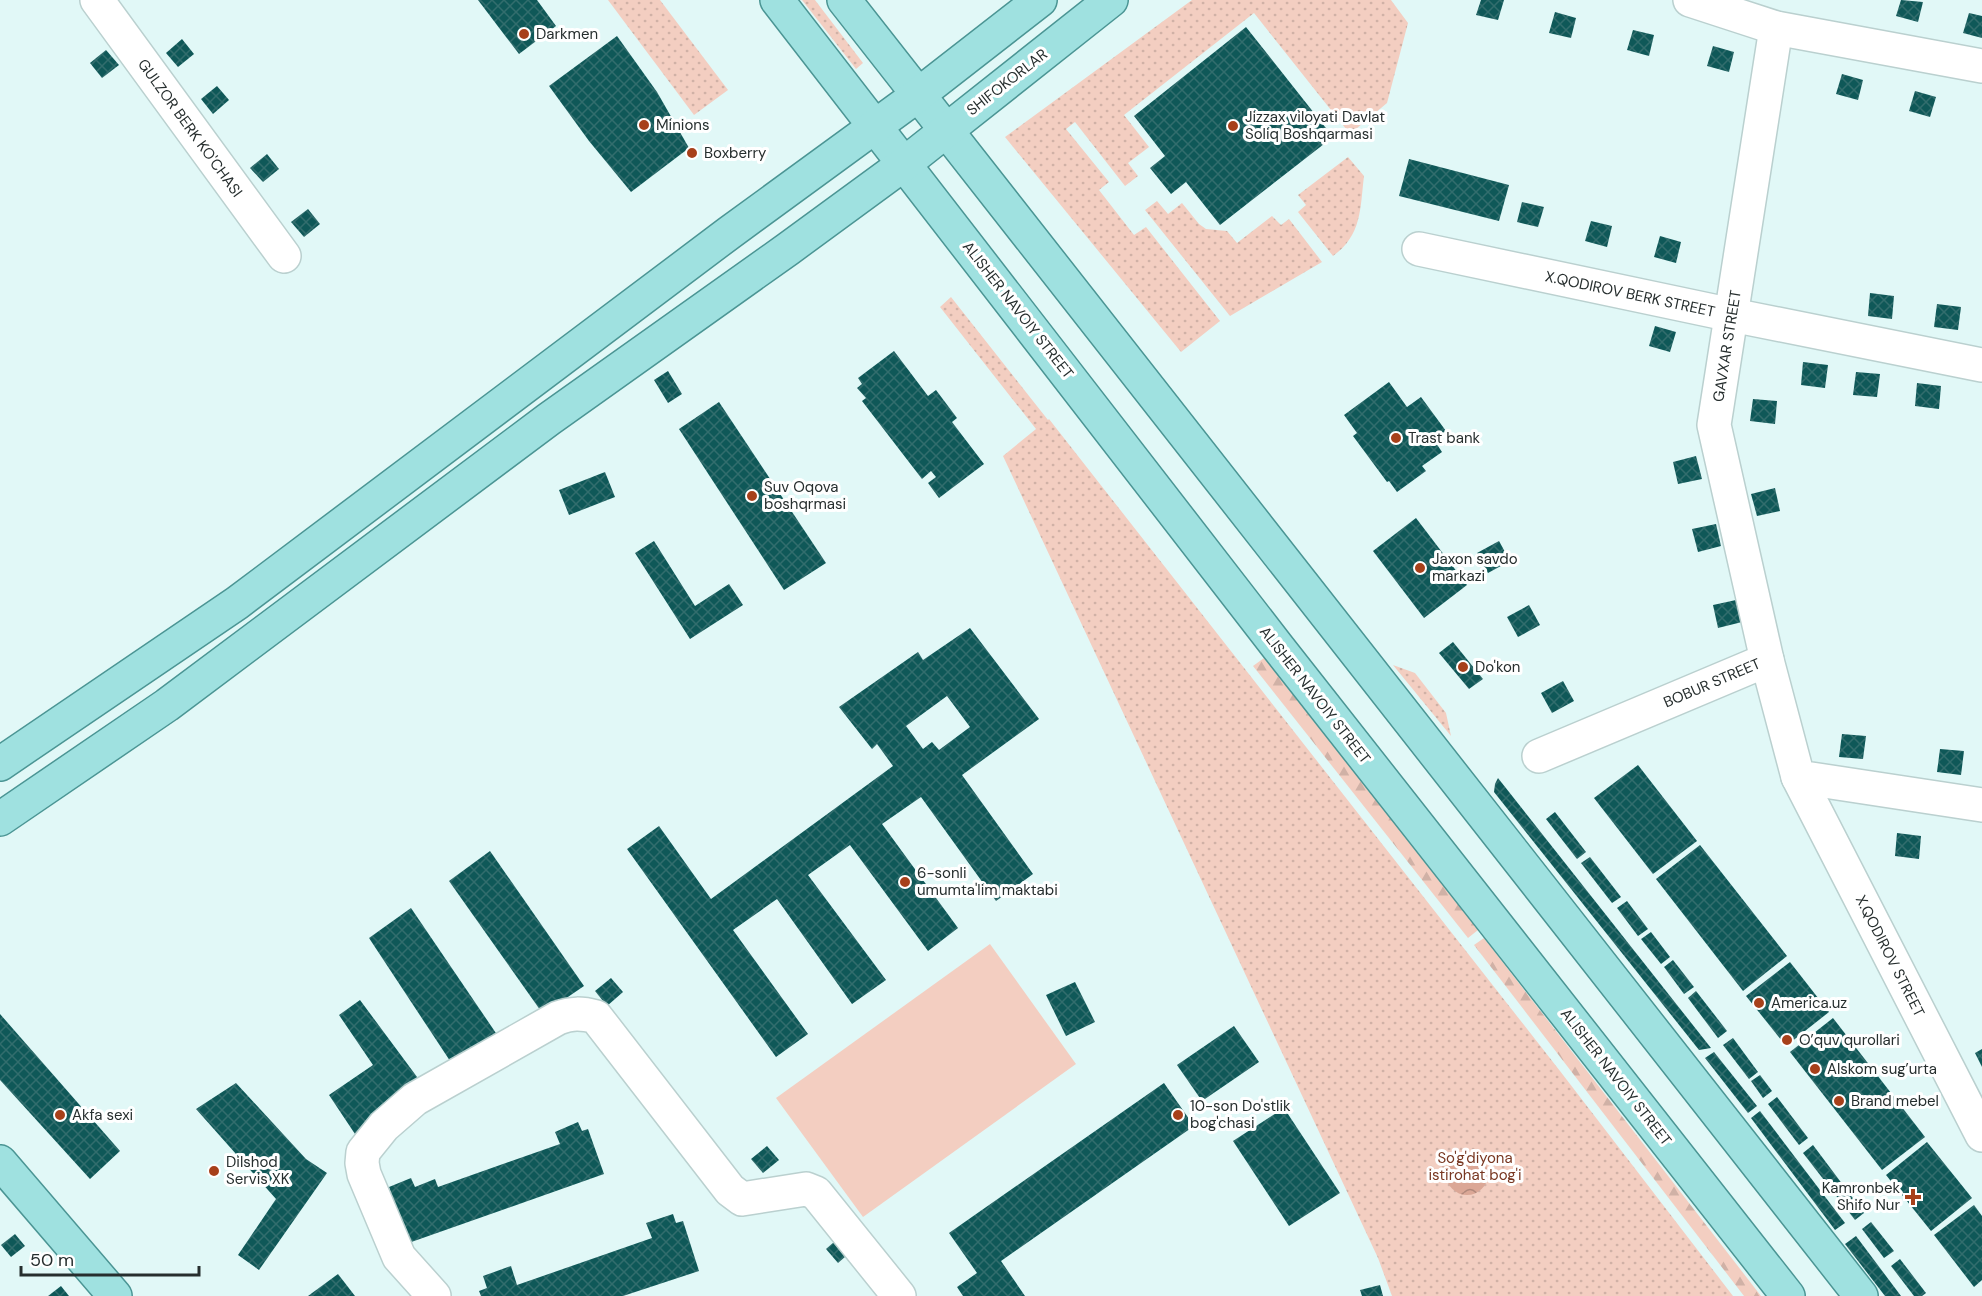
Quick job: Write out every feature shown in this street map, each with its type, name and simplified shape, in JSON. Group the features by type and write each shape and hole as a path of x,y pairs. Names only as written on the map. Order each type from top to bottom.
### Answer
{"main road":[{"name":"ALISHER NAVOIY STREET","path":"777,0 1284,655 1788,1296"},
{"path":"844,0 1861,1296"},
{"path":"0,764 237,603 700,254 876,127 1040,0"},
{"name":"SHIFOKORLAR","path":"0,819 167,705 549,419 797,243 904,164 1111,0"},
{"path":"0,1162 115,1296"}],"street":[{"name":"GULZOR BERK KO'CHASI","path":"97,0 284,256"},
{"path":"1690,0 1776,28 1982,66"},
{"name":"GAVXAR STREET","path":"1767,660 1714,425 1776,28"},
{"name":"X.QODIROV BERK STREET","path":"1419,249 1982,365"},
{"name":"BOBUR STREET","path":"1539,756 1767,660 1798,777"},
{"path":"1798,777 1982,806"},
{"name":"X.QODIROV STREET","path":"1798,777 1982,1135"},
{"path":"434,1296 399,1257 364,1174 363,1152 384,1126 415,1099 558,1018 571,1013 584,1013 596,1017 730,1190 742,1199 812,1190 899,1296"}],"green space":[{"path":"608,0 660,0 728,90 694,115"},
{"path":"802,0 815,0 863,63 856,69"},
{"path":"1192,0 1391,0 1408,23 1387,103 1350,134 1254,13 1124,115 1149,147 1128,163 1138,176 1125,186 1075,122 1066,129 1109,182 1099,190 1134,235 1146,227 1220,321 1181,352 1005,137"},
{"path":"1348,157 1364,176 1360,210 1350,239 1333,256 1298,212 1306,205 1298,195"},
{"path":"1157,201 1168,214 1182,203 1199,224 1206,229 1227,231 1237,243 1272,216 1281,225 1289,219 1322,262 1230,316 1145,210"},
{"name":"So'g'diyona istirohat bog'i","path":"951,297 1560,1071 1733,1296 1392,1296 1378,1258 1003,456 1036,429 940,307"},
{"path":"1264,658 1478,930 1468,938 1253,666"},
{"path":"1393,665 1415,673 1446,713 1451,736"},
{"path":"1484,938 1761,1296 1744,1296 1474,945"},
{"path":"990,944 1076,1064 863,1217 776,1098"}],"water":[{"path":"1467,1153 1482,1159 1488,1174 1482,1189 1467,1195 1452,1189 1446,1174 1452,1159"}],"building":[{"name":"Darkmen","path":"478,0 537,0 556,26 519,54"},
{"path":"1481,0 1504,0 1498,20 1476,15"},
{"path":"1901,0 1923,2 1918,22 1896,16"},
{"path":"1555,12 1576,18 1571,38 1549,33"},
{"path":"1969,13 1982,16 1982,38 1963,33"},
{"name":"Jizzax viloyati Davlat Soliq Boshqarmasi","path":"1246,27 1333,137 1220,225 1186,182 1171,194 1150,168 1165,156 1134,116"},
{"path":"1633,30 1654,35 1649,56 1627,50"},
{"path":"617,36 657,92 689,148 631,192 589,141 549,86"},
{"path":"182,39 194,54 178,67 166,53"},
{"path":"1713,46 1734,52 1729,72 1707,66"},
{"path":"106,50 119,65 102,78 90,63"},
{"path":"1842,74 1863,80 1858,100 1836,94"},
{"path":"217,86 229,100 213,114 201,99"},
{"path":"1915,91 1936,97 1930,117 1909,111"},
{"path":"267,154 279,169 263,182 250,168"},
{"path":"1409,159 1509,185 1499,221 1399,196"},
{"path":"1522,202 1544,207 1538,227 1517,222"},
{"path":"308,209 320,224 304,237 291,222"},
{"path":"1591,221 1612,226 1607,247 1585,241"},
{"path":"1660,236 1681,242 1676,263 1654,257"},
{"path":"1870,293 1894,296 1892,319 1868,316"},
{"path":"1937,304 1961,307 1958,330 1934,327"},
{"path":"1655,326 1676,332 1670,352 1649,346"},
{"path":"894,351 928,396 936,390 957,418 952,422 984,464 939,498 928,483 936,477 931,471 922,479 862,401 866,398 857,388 862,384 858,378"},
{"path":"1803,362 1828,365 1825,388 1801,385"},
{"path":"668,371 682,394 668,403 654,380"},
{"path":"1856,372 1880,374 1877,397 1853,395"},
{"name":"Trast bank","path":"1389,382 1407,407 1421,397 1446,431 1434,440 1442,452 1422,466 1426,471 1397,492 1353,436 1357,433 1344,415"},
{"path":"1917,383 1941,386 1939,409 1915,406"},
{"path":"1753,399 1777,401 1775,424 1750,421"},
{"name":"Suv Oqova boshqrmasi","path":"719,402 826,563 784,590 679,429"},
{"path":"1696,456 1702,479 1678,484 1673,462"},
{"path":"605,472 615,497 569,515 559,490"},
{"path":"1775,488 1780,511 1757,516 1751,494"},
{"name":"Jaxon savdo markazi","path":"1416,518 1467,585 1424,618 1373,551"},
{"path":"1716,524 1721,546 1698,552 1692,529"},
{"path":"654,541 695,606 729,584 743,605 690,639 635,553"},
{"path":"1499,541 1510,561 1488,573 1477,553"},
{"path":"1736,600 1742,622 1718,628 1713,605"},
{"path":"1529,605 1540,625 1518,637 1507,617"},
{"path":"970,628 1039,719 962,775 1033,874 996,901 921,797 882,824 958,928 928,951 850,845 808,875 886,980 852,1004 777,899 733,930 808,1034 776,1057 627,849 659,826 711,899 893,766 877,744 872,749 839,707 918,652 923,660","holes":["947,696 970,727 939,750 932,742 923,749 906,726"]},
{"path":"1453,642 1483,679 1469,689 1439,653"},
{"path":"1563,681 1574,701 1552,713 1541,693"},
{"path":"1842,734 1866,736 1863,759 1839,757"},
{"path":"1940,749 1964,751 1961,775 1937,772"},
{"path":"1638,765 1697,841 1653,874 1594,798"},
{"path":"1498,778 1711,1048 1699,1050 1494,792"},
{"path":"1555,812 1586,852 1577,859 1546,819"},
{"path":"1897,833 1921,836 1919,859 1895,856"},
{"path":"1700,845 1787,956 1743,991 1656,879"},
{"path":"490,851 584,986 543,1014 449,881"},
{"path":"1590,857 1621,897 1612,903 1581,863"},
{"path":"1627,901 1648,929 1638,936 1617,908"},
{"path":"411,908 502,1042 458,1073 369,938"},
{"path":"1651,932 1670,957 1661,964 1641,939"},
{"path":"1673,960 1694,987 1684,994 1664,967"},
{"path":"1790,962 1829,1012 1786,1046 1746,996"},
{"path":"611,978 623,992 607,1006 595,991"},
{"path":"1075,982 1095,1022 1066,1036 1046,995"},
{"path":"1696,991 1727,1031 1718,1038 1688,998"},
{"path":"360,1000 423,1085 355,1134 329,1095 373,1065 339,1015"},
{"name":"Akfa sexi","path":"0,1014 120,1151 90,1179 0,1080"},
{"path":"1833,1018 1925,1137 1882,1170 1790,1052"},
{"path":"1234,1026 1259,1062 1202,1101 1177,1065"},
{"path":"1733,1038 1758,1072 1749,1079 1723,1045"},
{"path":"1982,1049 1982,1067 1975,1053"},
{"path":"1714,1052 1757,1106 1748,1113 1705,1058"},
{"path":"1760,1075 1772,1091 1763,1098 1751,1081"},
{"path":"236,1083 306,1159 327,1173 259,1270 238,1255 276,1199 196,1109"},
{"path":"1164,1083 1194,1126 1001,1261 1025,1296 963,1296 957,1287 977,1273 949,1233"},
{"path":"1777,1097 1808,1138 1799,1145 1768,1104"},
{"path":"1284,1108 1340,1193 1289,1226 1233,1141"},
{"path":"1760,1111 1845,1223 1835,1230 1751,1118"},
{"path":"578,1122 582,1131 588,1129 604,1174 400,1246 383,1200 392,1197 389,1187 411,1178 415,1187 435,1179 438,1187 560,1144 555,1132"},
{"path":"1927,1142 1972,1198 1931,1231 1886,1175"},
{"path":"1813,1145 1864,1213 1855,1220 1803,1153"},
{"path":"767,1146 779,1160 763,1173 751,1159"},
{"path":"1974,1205 1982,1216 1982,1280 1974,1287 1934,1235"},
{"path":"673,1214 676,1223 683,1221 699,1271 623,1296 481,1296 479,1291 487,1288 483,1276 511,1266 517,1285 652,1238 646,1223"},
{"path":"1871,1222 1894,1251 1884,1258 1862,1229"},
{"path":"15,1234 25,1246 11,1257 1,1245"},
{"path":"842,1235 854,1249 838,1263 826,1249"},
{"path":"1856,1236 1901,1296 1885,1296 1845,1244"},
{"path":"1900,1259 1926,1293 1922,1296 1914,1296 1891,1266"},
{"path":"338,1274 355,1296 308,1296"},
{"path":"1380,1285 1383,1296 1362,1296 1360,1290"},
{"path":"61,1286 69,1296 48,1296"}],"place":[{"name":"Darkmen","path":"524,34"},
{"name":"Minions","path":"644,125"},
{"name":"Jizzax viloyati Davlat Soliq Boshqarmasi","path":"1233,126"},
{"name":"Boxberry","path":"692,153"},
{"name":"Trast bank","path":"1396,438"},
{"name":"Suv Oqova boshqrmasi","path":"752,496"},
{"name":"Jaxon savdo markazi","path":"1420,568"},
{"name":"Do'kon","path":"1463,667"},
{"name":"6-sonli umumta'lim maktabi","path":"905,882"},
{"name":"America.uz","path":"1759,1003"},
{"name":"O’quv qurollari","path":"1787,1040"},
{"name":"Alskom sug’urta","path":"1815,1069"},
{"name":"Brand mebel","path":"1839,1101"},
{"name":"Akfa sexi","path":"60,1115"},
{"name":"10-son Do'stlik bog'chasi","path":"1178,1115"},
{"name":"Dilshod Servis XK","path":"214,1171"},
{"name":"Kamronbek Shifo Nur","path":"1913,1197"}]}
